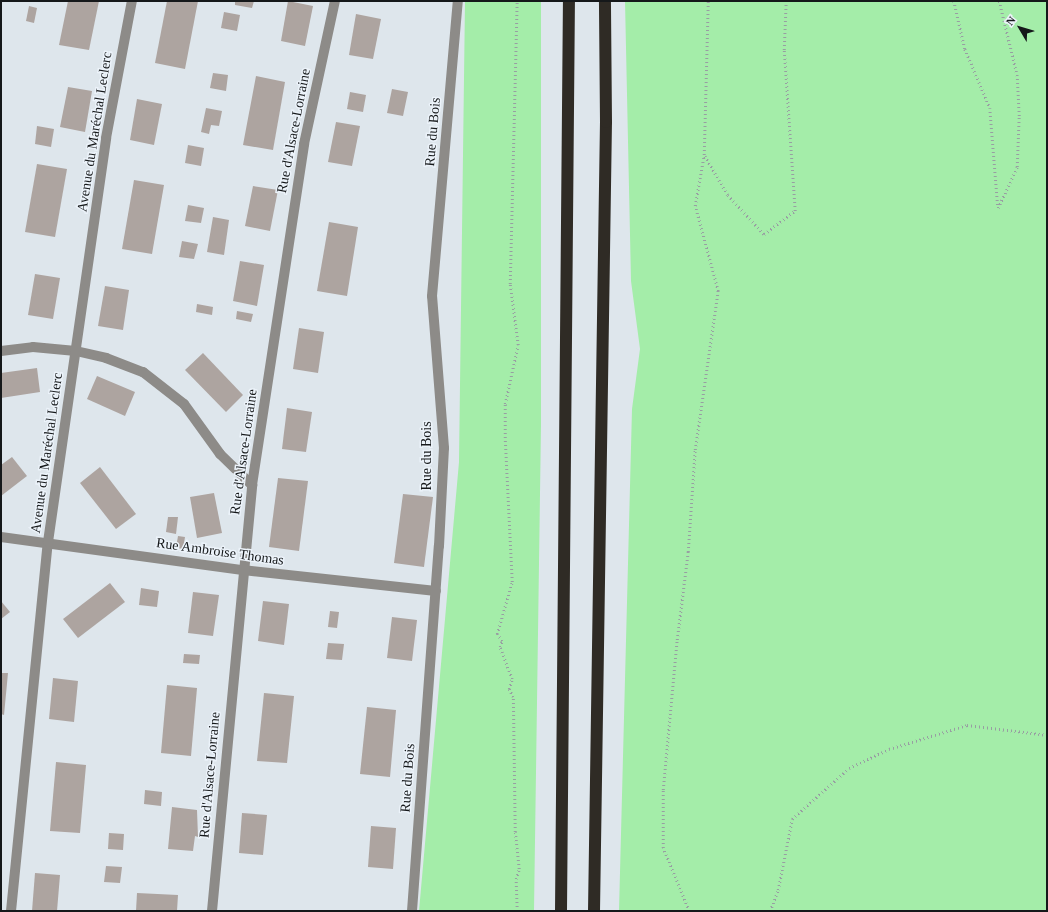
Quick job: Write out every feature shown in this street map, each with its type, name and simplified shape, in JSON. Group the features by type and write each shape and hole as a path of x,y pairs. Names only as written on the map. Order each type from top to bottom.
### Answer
{"highway":[{"path":"561,911 569,1"},
{"path":"594,911 606,122 605,1"}],"street":[{"name":"Avenue du Maréchal Leclerc","path":"11,911 48,542 106,138 132,1"},
{"name":"Rue d'Alsace-Lorraine","path":"212,911 252,485 304,144 335,1"},
{"name":"Rue du Bois","path":"412,911 436,591 444,448 432,296 458,1"},
{"path":"1,351 33,347 76,351 106,358 143,372 184,404 220,454 252,485"},
{"name":"Rue Ambroise Thomas","path":"1,537 48,542 243,570 436,591"}],"path":[{"path":"517,1 510,284 518,345 505,404 505,438 512,582 497,634 502,640 500,647 512,678 509,688 513,697 515,824 519,869 516,880 517,911"},
{"path":"689,911 663,848 663,790 677,640 688,552 695,450 718,291 695,206 704,155 708,1"},
{"path":"704,155 728,195 764,234 795,211 784,50 786,1"},
{"path":"954,1 965,49 990,108 998,208 1017,167 1019,116 1017,76 999,1"},
{"path":"770,911 778,890 792,819 849,768 889,749 966,725 1047,735"}],"green space":[{"path":"465,1 541,1 541,425 534,911 419,911 459,462"},
{"path":"625,1 1047,1 1047,911 619,911 632,409 640,349 631,281"}],"building":[{"path":"68,1 99,1 89,50 59,45"},
{"path":"167,1 198,1 185,69 155,63"},
{"path":"235,1 254,1 252,8 235,5"},
{"path":"288,1 313,6 305,46 281,41"},
{"path":"29,6 37,8 34,23 26,21"},
{"path":"224,12 240,15 237,31 221,28"},
{"path":"356,14 381,19 373,59 349,55"},
{"path":"213,73 228,75 226,91 210,88"},
{"path":"256,76 285,82 273,150 243,145"},
{"path":"68,87 92,91 85,132 60,127"},
{"path":"392,89 408,92 403,116 387,113"},
{"path":"350,92 366,95 363,112 347,109"},
{"path":"137,99 162,104 154,145 130,140"},
{"path":"206,108 222,111 219,126 211,125 209,134 201,132"},
{"path":"336,122 360,126 352,166 328,162"},
{"path":"37,126 54,129 51,147 35,144"},
{"path":"188,145 204,148 201,166 185,163"},
{"path":"37,164 67,169 55,237 25,232"},
{"path":"134,180 164,185 152,254 122,249"},
{"path":"253,186 278,190 270,231 245,226"},
{"path":"188,205 204,208 201,223 185,221"},
{"path":"213,217 229,220 224,255 207,252"},
{"path":"329,222 358,227 347,296 317,291"},
{"path":"182,241 198,244 194,259 179,257"},
{"path":"240,261 264,265 257,306 233,301"},
{"path":"35,274 60,278 53,319 28,315"},
{"path":"105,286 129,290 123,330 98,326"},
{"path":"197,304 213,307 212,315 196,312"},
{"path":"237,311 253,314 251,322 236,319"},
{"path":"299,328 324,332 318,373 293,369"},
{"path":"203,353 243,395 226,412 185,370"},
{"path":"37,368 40,392 1,398 1,373"},
{"path":"97,376 135,392 125,416 87,399"},
{"path":"287,408 312,412 306,452 282,449"},
{"path":"12,457 27,476 1,496 1,465"},
{"path":"100,467 136,514 116,529 80,483"},
{"path":"278,478 308,481 299,551 269,547"},
{"path":"214,493 222,533 197,538 190,497"},
{"path":"403,494 433,497 424,567 394,563"},
{"path":"168,517 178,517 176,534 166,532"},
{"path":"178,536 185,537 183,549 176,548"},
{"path":"110,583 125,602 78,638 63,619"},
{"path":"141,588 159,591 157,607 139,605"},
{"path":"193,592 219,595 213,636 188,633"},
{"path":"1,601 10,612 1,619"},
{"path":"263,601 289,604 284,645 258,641"},
{"path":"330,611 339,612 337,628 328,627"},
{"path":"392,617 417,620 412,661 387,658"},
{"path":"328,643 344,644 342,660 326,659"},
{"path":"184,654 200,655 199,664 183,663"},
{"path":"1,673 8,673 4,715 1,714"},
{"path":"53,678 78,681 74,722 49,719"},
{"path":"167,685 197,688 191,756 161,753"},
{"path":"264,693 294,696 287,763 257,761"},
{"path":"367,707 396,710 390,777 360,774"},
{"path":"56,762 86,765 80,833 50,831"},
{"path":"145,790 162,792 161,806 144,804"},
{"path":"172,807 197,810 198,837 195,836 193,851 168,849"},
{"path":"242,813 267,815 263,855 239,853"},
{"path":"371,826 396,828 393,869 368,867"},
{"path":"109,833 124,834 123,850 108,849"},
{"path":"106,866 122,867 120,883 104,882"},
{"path":"35,873 60,875 57,911 32,911"},
{"path":"137,893 178,895 177,911 136,911"}]}
